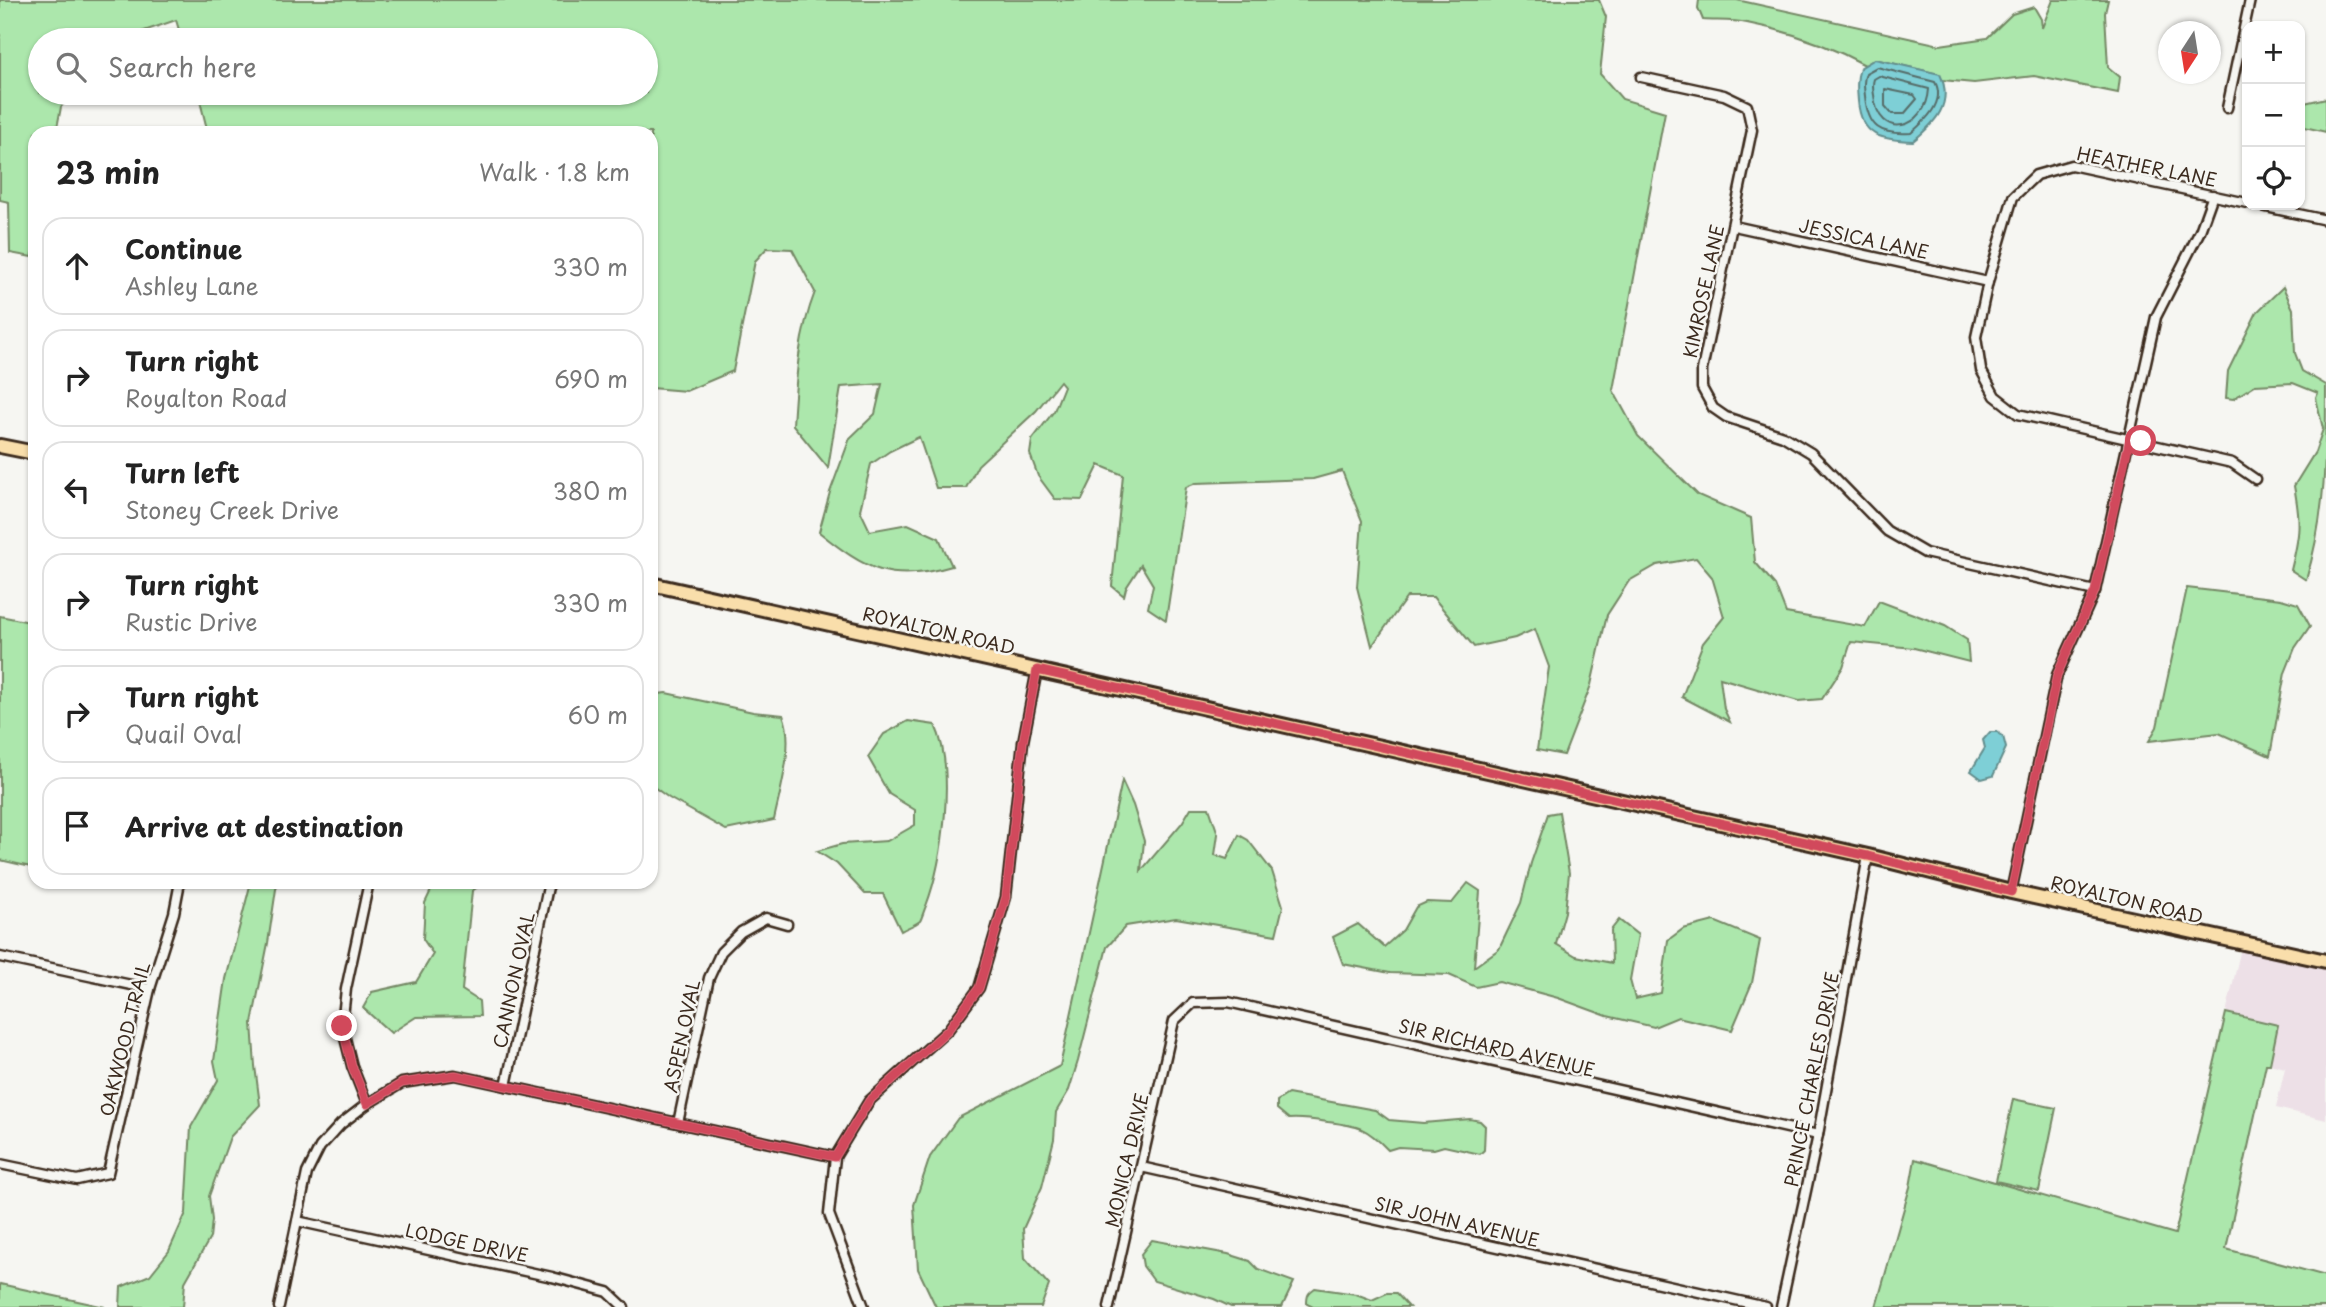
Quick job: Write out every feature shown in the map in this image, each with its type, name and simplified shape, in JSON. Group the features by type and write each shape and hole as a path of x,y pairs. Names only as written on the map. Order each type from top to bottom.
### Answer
{"main road":[{"path":"0,446 28,452"},
{"name":"ROYALTON ROAD","path":"658,586 2326,961"}],"street":[{"path":"2227,107 2250,0"},
{"name":"KIMROSE LANE","path":"1641,77 1724,95 1747,106 1752,130 1702,370 1702,388 1713,408 1726,417 1783,436 1811,453 1886,531 1925,553 2095,591"},
{"name":"HEATHER LANE","path":"2242,202 2071,165 2036,175 2013,197 1988,282 1976,337 1981,370 1995,396 2018,415 2232,463 2255,479"},
{"path":"2011,892 2057,675 2095,591 2156,317 2200,231 2213,195"},
{"path":"2280,210 2326,220"},
{"name":"JESSICA LANE","path":"1734,226 1988,282"},
{"path":"864,1307 829,1214 835,1157 869,1101 948,1030 979,988 1006,897 1023,742 1037,670"},
{"name":"PRINCE CHARLES DRIVE","path":"1781,1307 1818,1135 1868,856"},
{"name":"OAKWOOD TRAIL","path":"0,1164 77,1180 108,1173 149,989 174,913 179,889"},
{"path":"367,889 346,989 342,1026 352,1066 367,1104"},
{"name":"CANNON OVAL","path":"506,1086 548,889"},
{"name":"ASPEN OVAL","path":"678,1123 709,978 721,952 741,932 766,918 787,924"},
{"path":"0,957 149,989"},
{"name":"SIR RICHARD AVENUE","path":"1174,1021 1193,1003 1228,1002 1818,1135"},
{"name":"MONICA DRIVE","path":"1109,1307 1174,1021"},
{"path":"279,1307 307,1173 320,1147 341,1124 402,1083 455,1075 835,1157"},
{"name":"SIR JOHN AVENUE","path":"1141,1167 1766,1307"},
{"name":"LODGE DRIVE","path":"297,1221 552,1277 608,1292 624,1307"}],"shaded area":[{"path":"2241,948 2326,967 2326,1120 2276,1108 2285,1068 2270,1064 2278,1025 2226,1013"}],"green space":[{"path":"0,0 1599,0 1606,17 1600,74 1622,99 1665,112 1613,390 1638,436 1698,495 1751,518 1755,562 1775,585 1786,613 1865,627 1879,601 1945,626 1967,640 1969,662 1914,648 1851,642 1843,667 1822,699 1798,701 1720,678 1724,709 1730,722 1682,697 1703,643 1724,617 1712,577 1696,558 1657,565 1629,581 1607,615 1591,685 1564,755 1537,750 1549,667 1535,629 1515,638 1474,647 1433,597 1407,597 1372,646 1357,587 1362,521 1342,471 1313,479 1196,483 1186,487 1166,620 1148,608 1153,585 1141,565 1124,596 1112,586 1123,475 1099,465 1082,500 1055,499 1038,476 1030,454 1032,440 1054,411 1064,386 1060,381 1036,411 978,465 966,488 936,488 919,437 871,464 860,510 870,531 908,524 939,538 952,566 912,574 880,570 851,556 819,532 850,438 875,414 882,384 841,387 828,468 793,425 801,341 815,292 792,249 767,248 755,261 733,371 686,391 658,389 658,126 206,126 201,105 658,105 658,28 178,28 176,20 153,28 28,28 28,105 63,105 57,126 28,126 28,256 10,253 9,202 0,200"},
{"path":"1699,0 1737,0 1940,45 1987,38 2012,14 2034,7 2041,19 2042,28 2053,0 2108,0 2105,13 2108,67 2120,77 2118,93 2034,76 1974,83 1942,80 1939,74 1875,59 1865,65 1822,45 1778,30 1742,22 1703,20 1698,8"},
{"path":"2326,98 2326,132 2305,127 2305,103"},
{"path":"2283,287 2293,309 2295,353 2302,371 2326,385 2321,507 2306,580 2291,570 2298,528 2294,486 2315,452 2323,429 2316,398 2318,393 2293,383 2255,385 2233,399 2226,398 2228,371 2257,312"},
{"path":"2187,588 2281,599 2298,604 2310,626 2295,648 2285,673 2270,756 2219,733 2149,741 2157,727"},
{"path":"0,616 28,622 28,866 0,860"},
{"path":"666,693 753,712 783,715 788,739 787,753 774,820 726,830 658,790 658,694"},
{"path":"908,721 935,725 945,766 946,790 938,865 926,906 920,921 901,931 883,894 865,894 837,864 817,851 842,844 887,841 915,825 915,810 889,794 868,757 884,734"},
{"path":"1122,781 1144,841 1141,871 1182,823 1191,808 1209,808 1218,834 1215,855 1227,859 1239,835 1248,840 1272,871 1283,906 1276,935 1176,918 1126,926 1107,947 1078,1061 1069,1090 1056,1112 1054,1139 1042,1187 1023,1229 1025,1258 1049,1285 1041,1307 936,1307 918,1269 914,1205 930,1157 958,1118 1060,1066"},
{"path":"1559,812 1569,873 1565,912 1556,944 1576,956 1612,963 1611,930 1619,920 1638,935 1630,980 1635,999 1661,993 1668,940 1683,929 1714,921 1760,940 1752,983 1732,1030 1678,1017 1654,1027 1607,1016 1558,998 1499,982 1476,987 1449,975 1390,973 1343,964 1333,937 1358,924 1384,947 1403,930 1416,907 1427,902 1452,903 1468,883 1480,891 1474,967 1499,949 1521,903 1548,814"},
{"path":"249,889 276,889 252,1023 260,1105 230,1137 209,1196 212,1220 210,1238 185,1282 183,1307 120,1307 121,1287 150,1275 169,1251 186,1213 191,1127 218,1080 214,1061 226,979"},
{"path":"432,889 475,889 472,891 462,990 479,1001 480,1016 416,1017 391,1033 363,1008 372,992 416,982 433,954 423,939 425,903"},
{"path":"2226,1013 2278,1025 2270,1064 2266,1064 2226,1249 2326,1276 2326,1307 1876,1307 1910,1187 1915,1159 2175,1234"},
{"path":"1288,1094 1375,1110 1389,1120 1423,1123 1470,1119 1480,1121 1485,1126 1484,1150 1480,1154 1444,1146 1434,1149 1398,1147 1388,1150 1374,1136 1355,1127 1289,1119 1277,1109 1277,1101"},
{"path":"2013,1099 2056,1108 2039,1191 1996,1181"},
{"path":"1152,1240 1228,1254 1250,1261 1258,1269 1294,1282 1282,1307 1231,1307 1214,1299 1154,1281 1143,1266 1141,1254"},
{"path":"0,1284 105,1307 0,1307"},
{"path":"1315,1288 1356,1294 1372,1300 1387,1293 1396,1293 1409,1307 1313,1307 1307,1304 1307,1298"}],"water":[{"path":"1875,59 1940,74 1945,95 1940,112 1913,141 1875,134 1864,122 1858,101 1858,77 1860,68"},
{"path":"1990,732 2003,736 2006,748 1993,776 1982,779 1971,771 1985,748 1983,740"}],"route":[{"path":"342,1026 352,1066 367,1104 402,1083 455,1075 835,1157 869,1101 948,1030 979,988 1006,897 1023,742 1037,670 1868,856 2011,892 2057,675 2095,591 2130,438 2141,441"}]}
